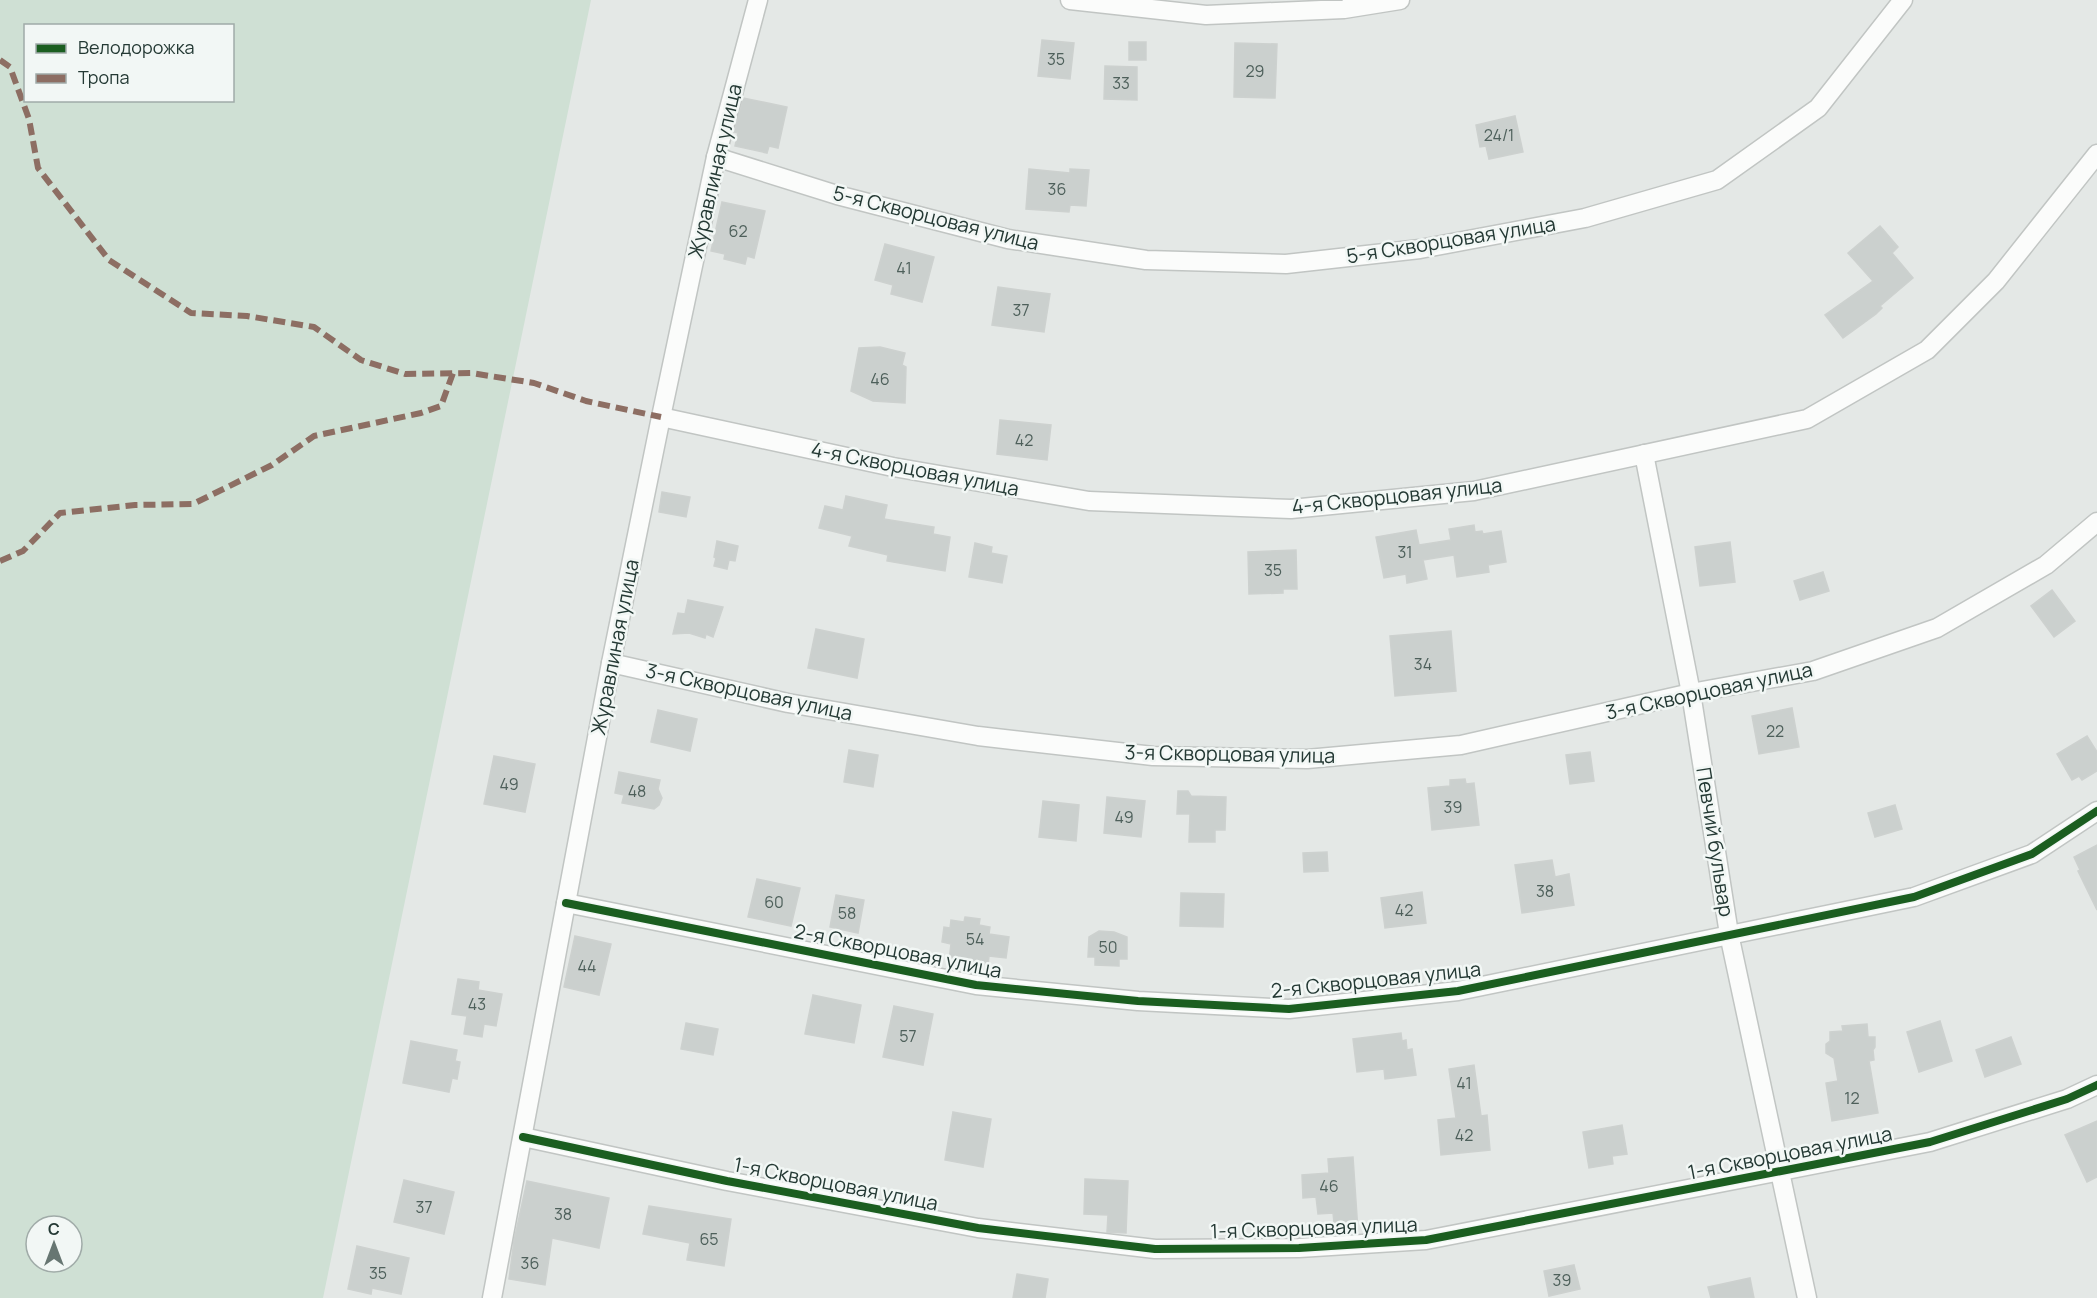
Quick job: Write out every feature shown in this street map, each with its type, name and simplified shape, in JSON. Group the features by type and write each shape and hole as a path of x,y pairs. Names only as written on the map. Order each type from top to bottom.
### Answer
{"street":[{"name":"Журавлиная улица","path":"492,1298 611,663 661,417 716,157 758,0"},
{"path":"1070,0 1206,15 1264,6 1344,9 1400,0"},
{"name":"5-я Скворцовая улица","path":"716,157 837,195 1008,239 1146,261 1286,264 1420,249 1585,218 1717,180 1818,108 1903,0"},
{"name":"4-я Скворцовая улица","path":"661,417 927,473 1089,501 1291,509 1474,491 1807,419 1927,350 1996,281 2097,154"},
{"name":"Певчий бульвар","path":"1644,454 1691,693 1729,934 1807,1298"},
{"name":"3-я Скворцовая улица","path":"611,663 788,703 978,736 1153,756 1307,759 1461,745 1691,693 1813,671 1937,627 2046,565 2097,522"},
{"name":"2-я Скворцовая улица","path":"566,903 976,985 1138,1001 1289,1009 1458,992 1914,897 2032,854 2097,811"},
{"name":"1-я Скворцовая улица","path":"523,1137 727,1180 978,1228 1155,1250 1299,1248 1426,1240 1930,1142 2067,1099 2097,1085"}],"green space":[{"path":"0,0 591,0 323,1298 0,1298"}],"building":[{"path":"1042,40 1074,43 1070,79 1038,76"},
{"path":"1129,42 1146,42 1146,60 1129,60"},
{"path":"1235,43 1277,44 1275,98 1234,97"},
{"path":"1105,66 1137,67 1137,100 1104,99"},
{"path":"743,98 787,107 778,148 769,146 767,153 735,146 738,133 734,132"},
{"path":"1515,116 1523,152 1489,159 1486,146 1480,147 1476,125"},
{"path":"1029,169 1070,173 1070,169 1089,170 1086,206 1070,205 1069,212 1026,209"},
{"path":"722,202 765,211 754,258 747,256 745,264 724,259 725,254 711,251"},
{"path":"1880,226 1898,247 1892,253 1913,278 1880,306 1882,308 1876,314 1843,338 1825,315 1873,281 1848,253"},
{"path":"885,244 934,257 922,302 891,294 893,285 875,280"},
{"path":"998,287 1050,294 1044,332 992,325"},
{"path":"880,347 905,353 902,365 906,367 905,403 873,401 851,391 859,348"},
{"path":"1000,420 1051,425 1047,460 997,454"},
{"path":"662,492 690,497 686,517 659,512"},
{"path":"846,496 887,505 884,519 934,527 933,534 950,537 945,571 887,561 888,555 849,546 852,536 819,528 825,506 843,510"},
{"path":"1474,525 1475,532 1482,531 1483,534 1501,531 1506,562 1488,565 1489,572 1457,577 1454,555 1423,560 1427,579 1407,583 1406,574 1384,578 1376,537 1416,530 1419,545 1451,540 1449,529"},
{"path":"717,541 738,546 735,561 729,560 727,569 714,566"},
{"path":"1730,542 1735,582 1700,586 1695,547"},
{"path":"975,543 992,547 991,553 1007,556 1002,583 969,577"},
{"path":"1296,550 1297,589 1283,589 1283,593 1249,594 1248,552"},
{"path":"1823,572 1829,591 1800,600 1794,581"},
{"path":"2052,590 2075,621 2054,637 2031,606"},
{"path":"688,600 723,607 713,637 706,634 705,638 689,633 673,634 678,613 685,614"},
{"path":"816,629 864,639 857,678 808,668"},
{"path":"1451,631 1456,691 1395,696 1390,636"},
{"path":"1792,708 1799,747 1759,754 1752,716"},
{"path":"658,710 697,719 690,751 651,742"},
{"path":"2087,736 2097,752 2097,771 2082,780 2079,776 2072,780 2057,754"},
{"path":"849,750 878,755 873,787 844,782"},
{"path":"1590,752 1594,781 1570,784 1566,755"},
{"path":"494,756 535,764 525,812 484,804"},
{"path":"619,772 660,780 658,789 662,798 659,805 654,809 622,803 624,795 615,793"},
{"path":"1465,779 1466,784 1474,783 1479,825 1432,830 1428,788 1450,786 1450,780"},
{"path":"1178,791 1188,791 1191,796 1226,797 1225,830 1215,830 1215,842 1189,842 1190,814 1177,814"},
{"path":"1107,797 1145,801 1141,837 1104,833"},
{"path":"1043,801 1079,805 1076,841 1039,837"},
{"path":"1895,805 1902,829 1875,837 1868,813"},
{"path":"2097,845 2097,910 2078,871 2080,870 2074,857"},
{"path":"1327,852 1328,871 1304,872 1303,853"},
{"path":"1552,860 1555,877 1569,874 1574,905 1522,913 1515,865"},
{"path":"757,879 800,888 791,926 748,917"},
{"path":"1422,892 1426,923 1385,928 1381,898"},
{"path":"1181,893 1224,894 1223,927 1180,926"},
{"path":"836,895 864,900 858,933 830,927"},
{"path":"965,917 980,919 979,925 990,927 989,934 1009,937 1006,958 989,956 988,965 949,960 951,944 942,942 944,927 950,928 951,920 964,922"},
{"path":"1099,931 1114,932 1127,937 1127,959 1119,959 1119,966 1095,965 1095,957 1088,957 1089,937"},
{"path":"575,936 611,944 599,995 564,987"},
{"path":"458,979 479,982 478,990 502,994 496,1026 484,1024 482,1037 464,1034 467,1016 452,1014"},
{"path":"813,995 861,1005 854,1043 805,1034"},
{"path":"894,1006 933,1014 923,1065 883,1057"},
{"path":"1940,1021 1952,1061 1919,1072 1907,1032"},
{"path":"686,1023 718,1029 713,1055 681,1049"},
{"path":"1867,1024 1868,1037 1875,1037 1874,1060 1869,1061 1878,1113 1832,1121 1826,1083 1838,1081 1834,1058 1826,1053 1830,1032 1843,1031 1842,1026"},
{"path":"1401,1033 1402,1041 1406,1040 1407,1050 1412,1049 1416,1075 1385,1079 1384,1069 1357,1072 1353,1039"},
{"path":"2011,1037 2021,1064 1985,1077 1976,1050"},
{"path":"411,1041 457,1050 455,1061 460,1062 457,1079 452,1078 449,1092 403,1083"},
{"path":"1474,1065 1481,1116 1487,1115 1490,1150 1441,1155 1438,1120 1456,1118 1449,1069"},
{"path":"953,1112 991,1119 983,1167 945,1160"},
{"path":"2097,1121 2097,1177 2087,1182 2065,1135"},
{"path":"1622,1125 1627,1154 1612,1156 1613,1164 1589,1168 1583,1132"},
{"path":"1353,1157 1358,1231 1335,1232 1333,1213 1318,1214 1316,1197 1303,1198 1302,1175 1329,1173 1328,1159"},
{"path":"1085,1179 1128,1181 1126,1233 1107,1232 1108,1215 1084,1214"},
{"path":"404,1180 454,1192 444,1234 394,1222"},
{"path":"527,1181 609,1198 599,1248 552,1238 545,1285 509,1279 514,1241"},
{"path":"649,1206 731,1219 724,1266 687,1260 690,1243 643,1234"},
{"path":"357,1246 409,1258 401,1294 372,1288 371,1294 348,1289"},
{"path":"1574,1265 1580,1289 1549,1296 1544,1271"},
{"path":"1017,1274 1048,1279 1045,1298 1013,1298"},
{"path":"1750,1278 1754,1298 1711,1298 1708,1287"}],"marked path":[{"path":"0,60 10,67 29,119 38,168 109,260 191,313 247,316 314,327 361,360 405,374 471,373 534,383 586,401 661,417"},
{"path":"0,561 23,551 60,513 135,505 193,504 272,465 314,436 421,413 441,406 453,373"}],"cycle path":[{"path":"566,903 976,985 1138,1001 1289,1009 1458,991 1914,897 2032,854 2097,811"},
{"path":"523,1137 727,1181 978,1228 1155,1249 1299,1248 1426,1240 1930,1142 2067,1099 2097,1085"}]}
